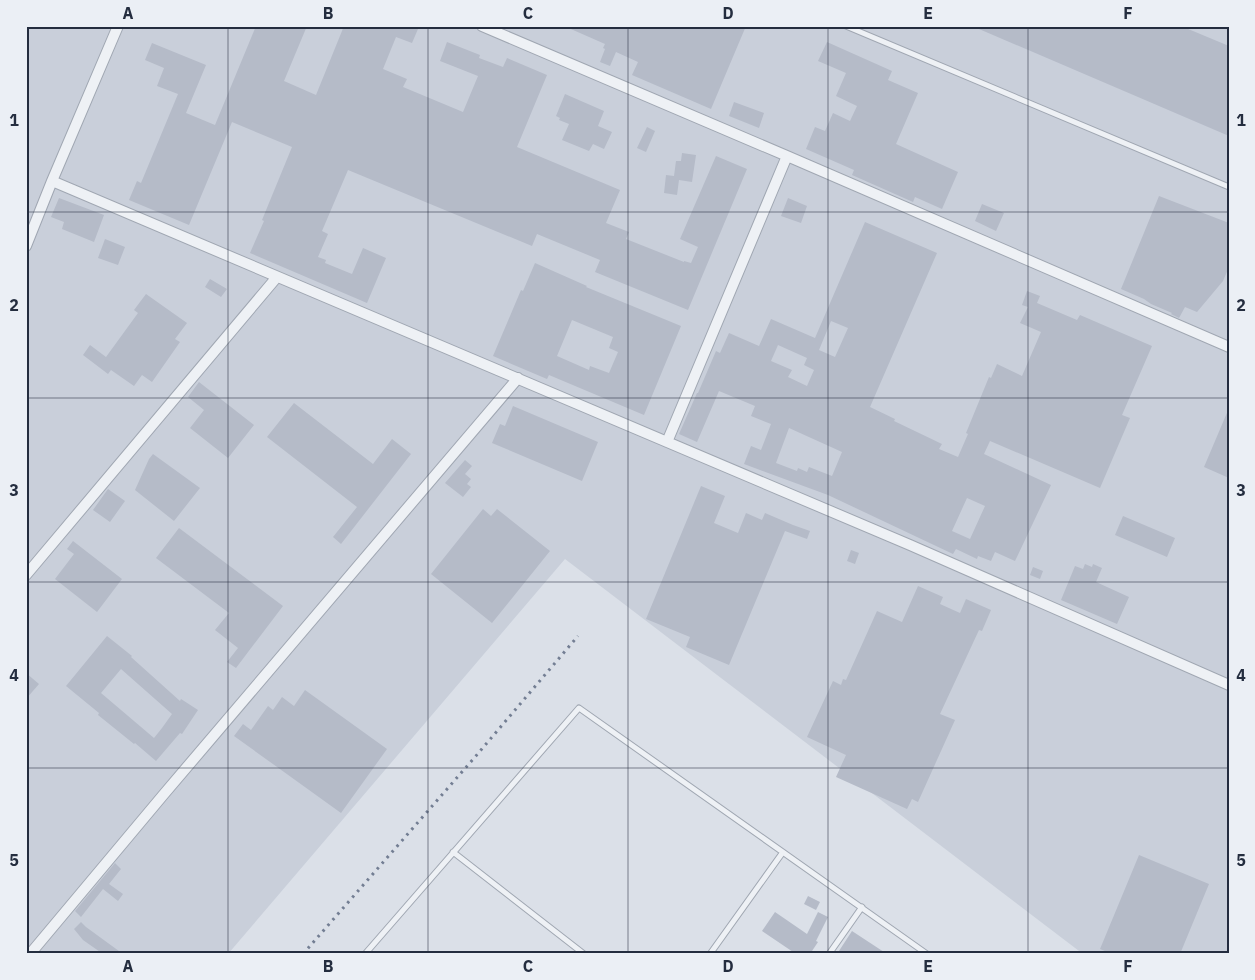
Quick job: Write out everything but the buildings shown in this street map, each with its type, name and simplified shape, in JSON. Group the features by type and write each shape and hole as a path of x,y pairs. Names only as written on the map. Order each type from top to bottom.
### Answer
{"street":[{"path":"26,246 118,26"},
{"path":"482,26 1229,347"},
{"path":"667,442 787,156"},
{"path":"52,181 910,545 1229,685"},
{"path":"26,575 277,276"},
{"path":"30,954 518,378"}],"lane":[{"path":"846,26 1229,187"},
{"path":"365,954 579,708 928,954"},
{"path":"453,852 584,954"},
{"path":"710,954 783,852"},
{"path":"829,954 862,908"}],"shaded area":[{"path":"26,26 1229,26 1229,954 1083,954 565,559 228,954 26,954"}],"railway":[{"path":"303,954 578,636"}]}
